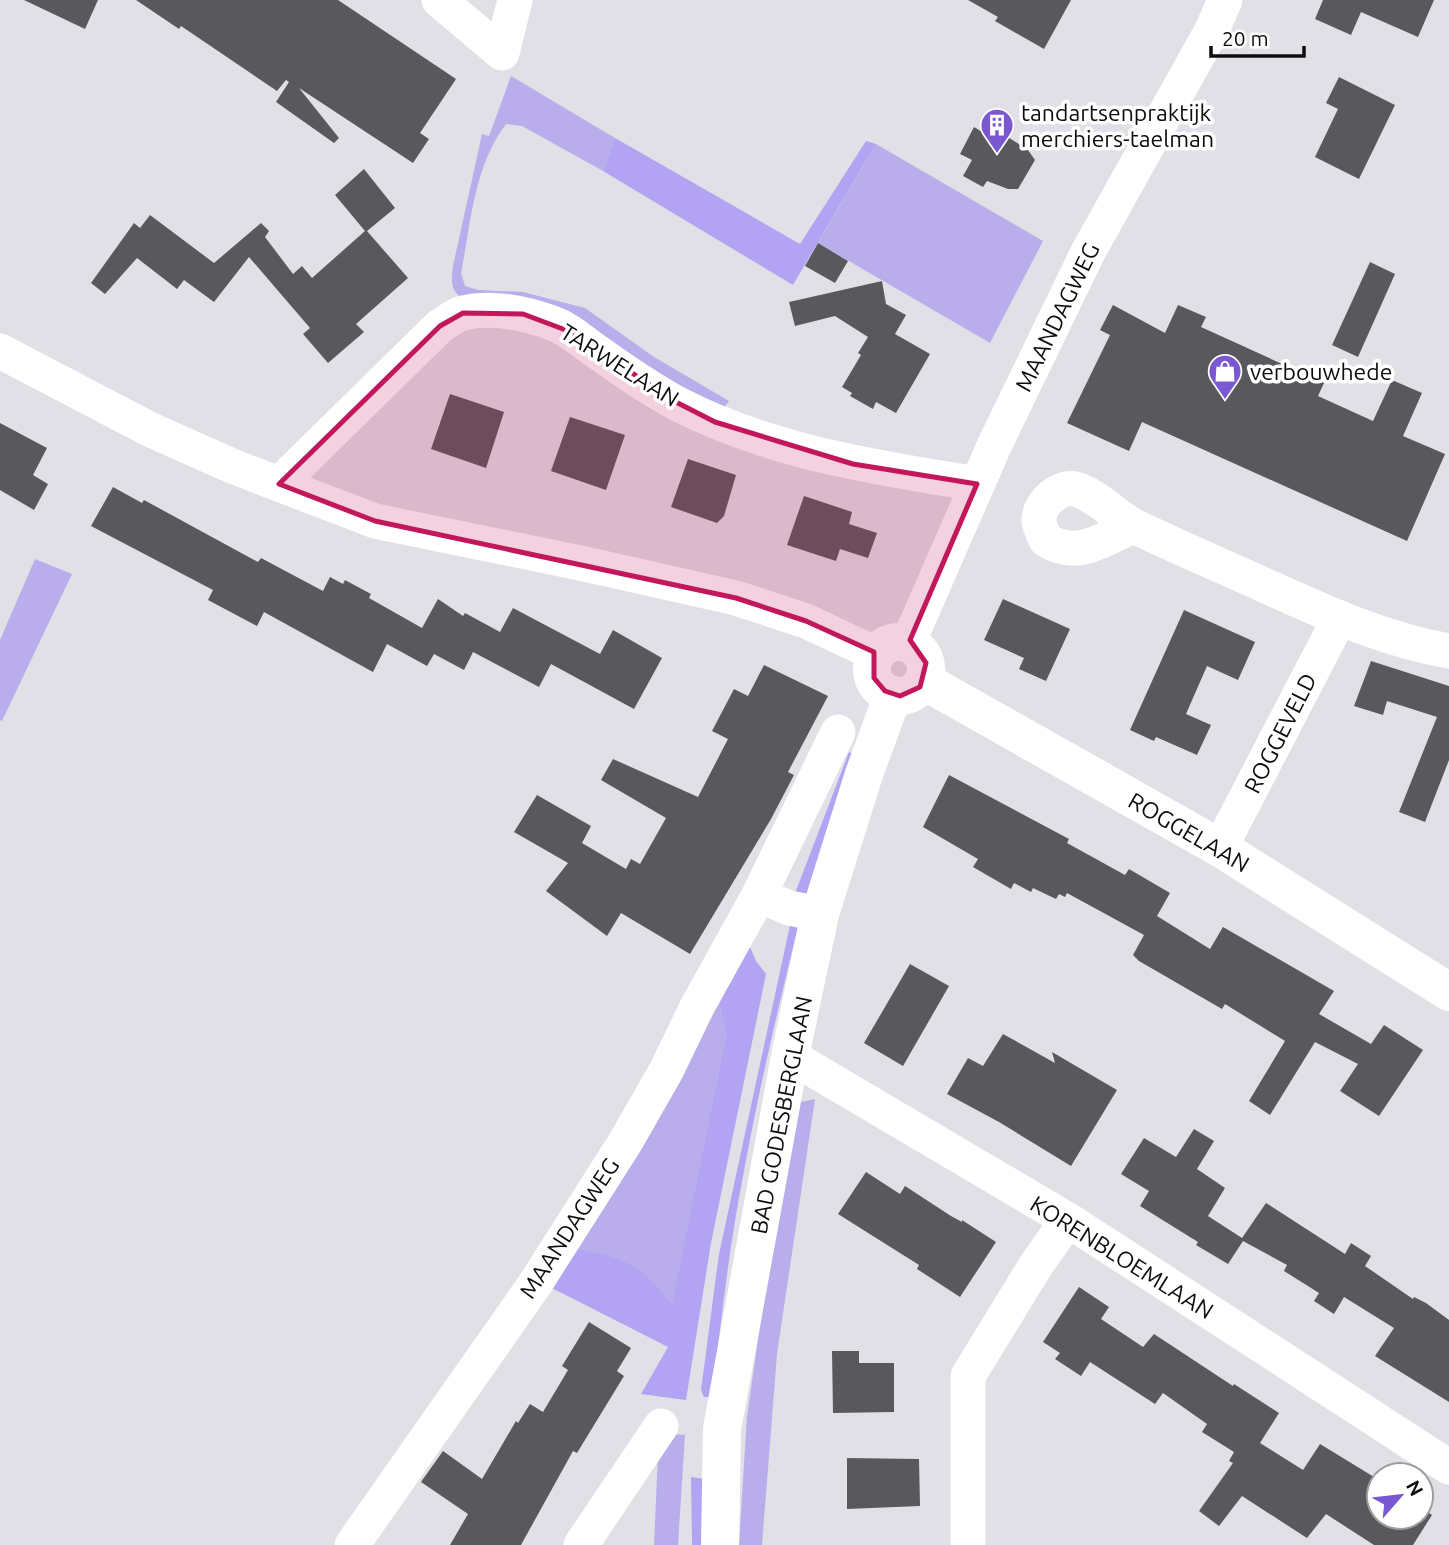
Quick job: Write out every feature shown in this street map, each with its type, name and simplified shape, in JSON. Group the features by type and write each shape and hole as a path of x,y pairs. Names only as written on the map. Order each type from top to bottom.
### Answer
{"street":[{"path":"439,0 502,53 515,0"},
{"name":"MAANDAGWEG","path":"892,648 977,484 1088,252 1212,30 1225,0"},
{"name":"TARWELAAN","path":"279,484 440,326 463,313 488,310 523,314 562,327 674,401 715,422 769,441 853,464 977,484"},
{"path":"0,351 141,425 279,484 375,521 736,598 892,648"},
{"path":"1134,526 1339,619 1427,647 1449,651"},
{"name":"ROGGEVELD","path":"1220,848 1339,619"},
{"path":"892,648 873,661 874,678 878,686 908,688"},
{"name":"ROGGELAAN","path":"908,688 1220,848 1449,992"},
{"name":"BAD GODESBERGLAAN","path":"720,1545 722,1429 790,1056 820,914 864,774 908,688"},
{"name":"MAANDAGWEG","path":"352,1545 535,1284 625,1141 666,1071 697,1007 759,895 838,732"},
{"path":"759,895 789,908 820,914"},
{"name":"KORENBLOEMLAAN","path":"790,1056 1068,1220 1449,1467"},
{"path":"968,1545 968,1376 1036,1265 1068,1220"},
{"path":"580,1545 660,1426"}],"highlighted area":[{"path":"463,313 523,314 571,332 674,401 715,422 853,464 977,484 910,640 926,663 920,687 900,696 885,691 874,678 874,652 806,621 736,598 375,521 279,484 440,326"}],"shaded area":[{"path":"511,76 615,138 603,171 522,126 506,124 495,140 480,176 461,273 465,286 478,290 523,292 585,308 654,357 729,401 721,412 464,299 456,293 452,281 453,266 482,134 489,136"},
{"path":"615,138 800,244 866,141 876,144 793,285 603,171"},
{"path":"876,144 1043,241 990,343 818,243"},
{"path":"35,559 72,574 2,721 0,640"},
{"path":"849,752 855,755 811,906 794,896"},
{"path":"792,916 798,927 762,1079 739,1199 712,1397 704,1397 701,1390 719,1254"},
{"path":"750,947 766,974 711,1243 686,1400 641,1394 668,1347 546,1285 568,1249 580,1250 612,1257 631,1265 650,1279 672,1303 726,1034 720,1008 721,981"},
{"path":"721,981 720,1008 726,1034 672,1304 650,1279 568,1249"},
{"path":"815,1099 777,1354 762,1545 739,1545 747,1416 790,1118 796,1103"},
{"path":"672,1434 685,1435 678,1545 654,1545 658,1452"},
{"path":"691,1477 711,1480 710,1545 692,1545"}],"building":[{"path":"24,0 98,0 85,29"},
{"path":"136,0 338,0 456,79 420,133 429,139 413,163 299,88 339,138 334,143 276,102 289,82 286,80 277,91 181,26 179,29"},
{"path":"968,0 1071,0 1044,49 995,21 998,17"},
{"path":"1323,0 1434,0 1418,37 1361,12 1351,35 1315,19"},
{"path":"1339,77 1395,105 1359,179 1315,157 1338,109 1326,103"},
{"name":"tandartsenpraktijk merchiers-taelman","path":"974,127 987,135 992,127 1028,150 1035,160 1018,189 1008,189 987,181 983,187 963,176 972,160 960,154"},
{"path":"364,169 395,208 367,231 408,278 356,324 364,332 328,363 303,334 310,328 249,257 214,302 184,280 177,289 137,258 105,294 91,283 134,223 140,228 150,215 214,263 261,223 269,231 265,237 293,274 302,266 312,278 365,231 335,195"},
{"path":"818,243 848,261 835,283 805,266"},
{"path":"1370,262 1395,274 1358,357 1332,345"},
{"path":"882,281 886,304 906,315 895,334 930,354 896,413 876,402 873,409 850,396 852,393 842,387 868,337 835,316 795,326 789,302"},
{"path":"1113,305 1165,333 1178,305 1206,317 1201,327 1324,383 1318,396 1373,421 1392,380 1422,393 1403,436 1445,454 1407,541 1142,422 1129,451 1067,423 1110,335 1100,330"},
{"path":"450,394 504,412 486,468 431,449"},
{"path":"570,417 625,435 606,490 551,471"},
{"path":"0,423 47,448 33,475 48,484 34,510 0,490"},
{"path":"688,459 736,475 724,516 717,523 671,507"},
{"path":"113,487 142,503 144,500 258,562 261,558 323,591 330,577 343,584 345,580 371,594 369,598 422,628 438,599 463,616 465,613 500,632 513,608 600,654 613,630 662,658 634,709 551,664 539,687 473,652 464,670 434,654 427,666 387,644 373,672 264,612 257,626 208,600 213,590 91,526"},
{"path":"804,496 852,512 849,524 877,533 868,558 840,549 836,561 787,545"},
{"path":"1003,599 1070,629 1046,681 1019,669 1024,658 984,640"},
{"path":"1184,610 1255,642 1238,680 1207,666 1186,714 1211,725 1197,755 1156,737 1154,741 1130,730"},
{"path":"1371,661 1449,686 1449,760 1425,822 1399,812 1437,717 1387,701 1383,715 1354,706"},
{"path":"764,665 828,696 788,772 794,775 771,819 690,954 621,913 607,936 546,891 568,863 514,832 537,795 591,826 582,843 626,869 631,859 640,864 666,818 601,780 613,759 698,797 728,739 712,731 734,689 748,696"},
{"path":"949,775 1069,839 1067,843 1125,875 1129,869 1170,893 1157,916 1210,949 1223,927 1334,991 1319,1014 1371,1044 1384,1025 1423,1050 1379,1116 1340,1091 1358,1064 1315,1042 1270,1115 1249,1101 1285,1041 1225,1004 1222,1009 1139,961 1133,955 1144,935 1067,893 1065,897 1059,894 1056,899 1033,888 1031,892 1014,883 1011,889 973,867 978,859 923,827"},
{"path":"910,964 949,986 903,1066 864,1043"},
{"path":"1003,1034 1055,1063 1052,1052 1117,1090 1071,1166 947,1094 968,1058 983,1066"},
{"path":"1194,1129 1214,1141 1197,1169 1225,1188 1208,1216 1242,1238 1266,1203 1345,1254 1351,1243 1371,1256 1365,1266 1449,1320 1449,1402 1375,1356 1394,1328 1344,1297 1334,1314 1314,1301 1319,1293 1284,1271 1287,1265 1243,1241 1228,1264 1140,1206 1149,1191 1121,1174 1144,1138 1176,1157"},
{"path":"866,1172 900,1194 905,1186 996,1242 960,1297 917,1269 919,1265 838,1214"},
{"path":"1079,1287 1109,1307 1101,1319 1143,1347 1154,1334 1279,1413 1260,1443 1303,1470 1320,1444 1365,1471 1365,1531 1422,1531 1413,1545 1374,1545 1326,1514 1307,1538 1242,1496 1219,1526 1199,1511 1233,1463 1229,1461 1234,1452 1202,1432 1207,1424 1163,1393 1155,1404 1090,1362 1081,1376 1055,1359 1060,1353 1043,1342"},
{"path":"589,1322 631,1348 617,1371 624,1376 577,1453 573,1451 521,1545 450,1545 468,1514 421,1482 443,1451 482,1479 516,1421 518,1423 530,1404 543,1412 568,1370 562,1366"},
{"path":"832,1351 859,1351 859,1363 894,1363 894,1412 833,1413"},
{"path":"847,1458 919,1459 920,1506 847,1509"}],"place":[{"name":"tandartsenpraktijk merchiers-taelman","path":"997,155"},
{"name":"verbouwhede","path":"1225,401"}]}
